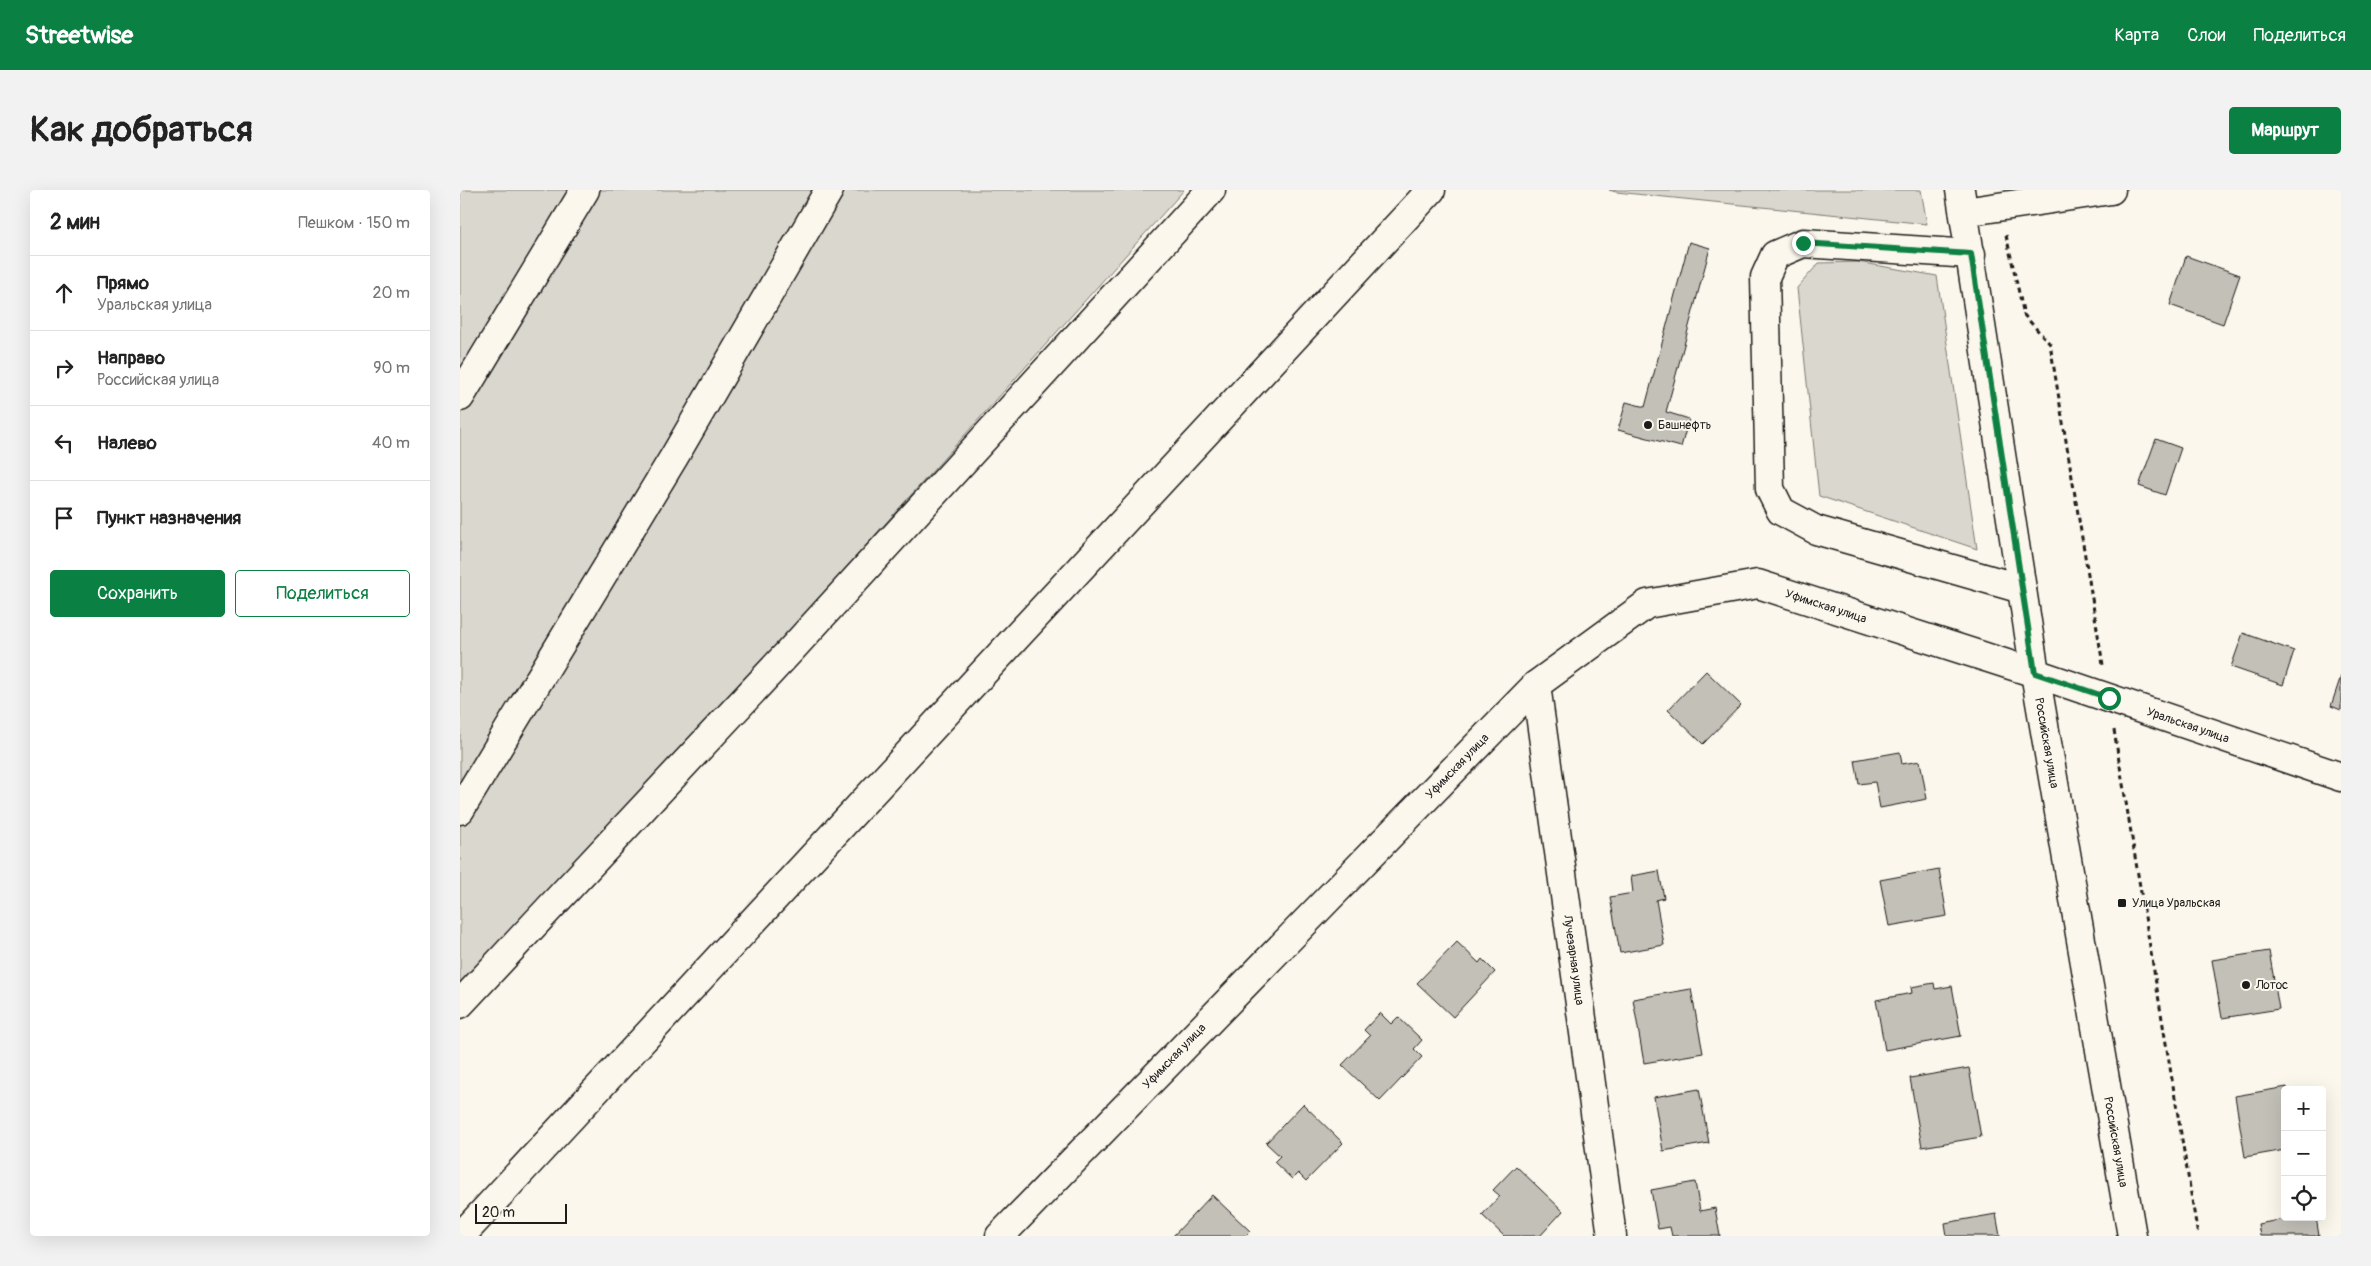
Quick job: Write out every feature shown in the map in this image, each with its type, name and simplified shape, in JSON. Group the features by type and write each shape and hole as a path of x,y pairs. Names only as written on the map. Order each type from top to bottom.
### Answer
{"main road":[{"path":"460,397 584,190"},
{"path":"460,810 674,457 829,190"},
{"path":"460,1004 790,650 1211,190"},
{"path":"461,1236 1431,190"},
{"path":"1962,201 2111,190"},
{"name":"Российская улица","path":"1962,201 2035,673 2132,1236"},
{"path":"1971,254 1803,243 1775,255 1765,277 1770,489 1781,511 1816,530 2022,589"},
{"name":"Уфимская улица","path":"1014,1231 1536,685 1647,604 1758,584 2035,673"},
{"name":"Уральская улица","path":"2035,673 2341,777"},
{"name":"Лучезарная улица","path":"1536,685 1612,1236"}],"shaded area":[{"path":"460,190 1184,190 460,999"},
{"path":"1609,190 1921,190 1927,224 1616,192"},
{"path":"1858,262 1937,276 1977,549 1819,496 1797,288 1819,263"}],"building":[{"path":"1689,242 1710,248 1666,412 1689,419 1681,447 1618,430 1626,402 1645,407"},
{"path":"2186,256 2240,275 2223,324 2170,305"},
{"path":"2156,439 2181,448 2165,495 2139,486"},
{"path":"2243,633 2294,651 2283,685 2231,667"},
{"path":"1706,671 1741,705 1703,744 1668,710"},
{"path":"2341,676 2341,710 2331,706"},
{"path":"1900,752 1902,764 1920,761 1927,799 1880,808 1875,782 1859,784 1855,760"},
{"path":"1939,869 1947,916 1889,926 1880,880"},
{"path":"1659,871 1664,898 1656,900 1664,945 1620,953 1610,897 1633,893 1631,876"},
{"path":"1457,942 1479,963 1482,959 1495,972 1453,1017 1417,983"},
{"name":"Лотос","path":"2269,951 2279,1009 2222,1018 2212,960"},
{"path":"1934,983 1935,989 1952,986 1961,1036 1885,1050 1876,1000 1912,993 1911,987"},
{"path":"1691,989 1703,1053 1644,1063 1633,999"},
{"path":"1380,1013 1391,1024 1398,1017 1422,1040 1414,1049 1422,1057 1380,1101 1342,1065 1370,1036 1364,1030"},
{"path":"1969,1068 1981,1137 1922,1147 1910,1078"},
{"path":"2281,1088 2281,1151 2245,1157 2235,1096"},
{"path":"1699,1089 1709,1143 1663,1151 1654,1097"},
{"path":"1303,1104 1343,1143 1306,1181 1298,1173 1292,1179 1274,1162 1280,1156 1266,1143"},
{"path":"1516,1166 1563,1211 1540,1236 1504,1236 1482,1215 1500,1196 1493,1190"},
{"path":"1695,1182 1700,1211 1715,1208 1720,1236 1672,1236 1670,1227 1658,1229 1651,1190"},
{"path":"1212,1195 1250,1231 1245,1236 1173,1236"},
{"path":"1996,1214 2000,1236 1947,1236 1945,1223"},
{"path":"2281,1220 2317,1221 2319,1236 2260,1236 2258,1224"}],"place":[{"name":"Башнефть","path":"1648,425"},
{"name":"Улица Уральская","path":"2122,903"},
{"name":"Лотос","path":"2246,985"}],"route":[{"path":"1803,243 1971,254 2035,673 2109,698"}]}
